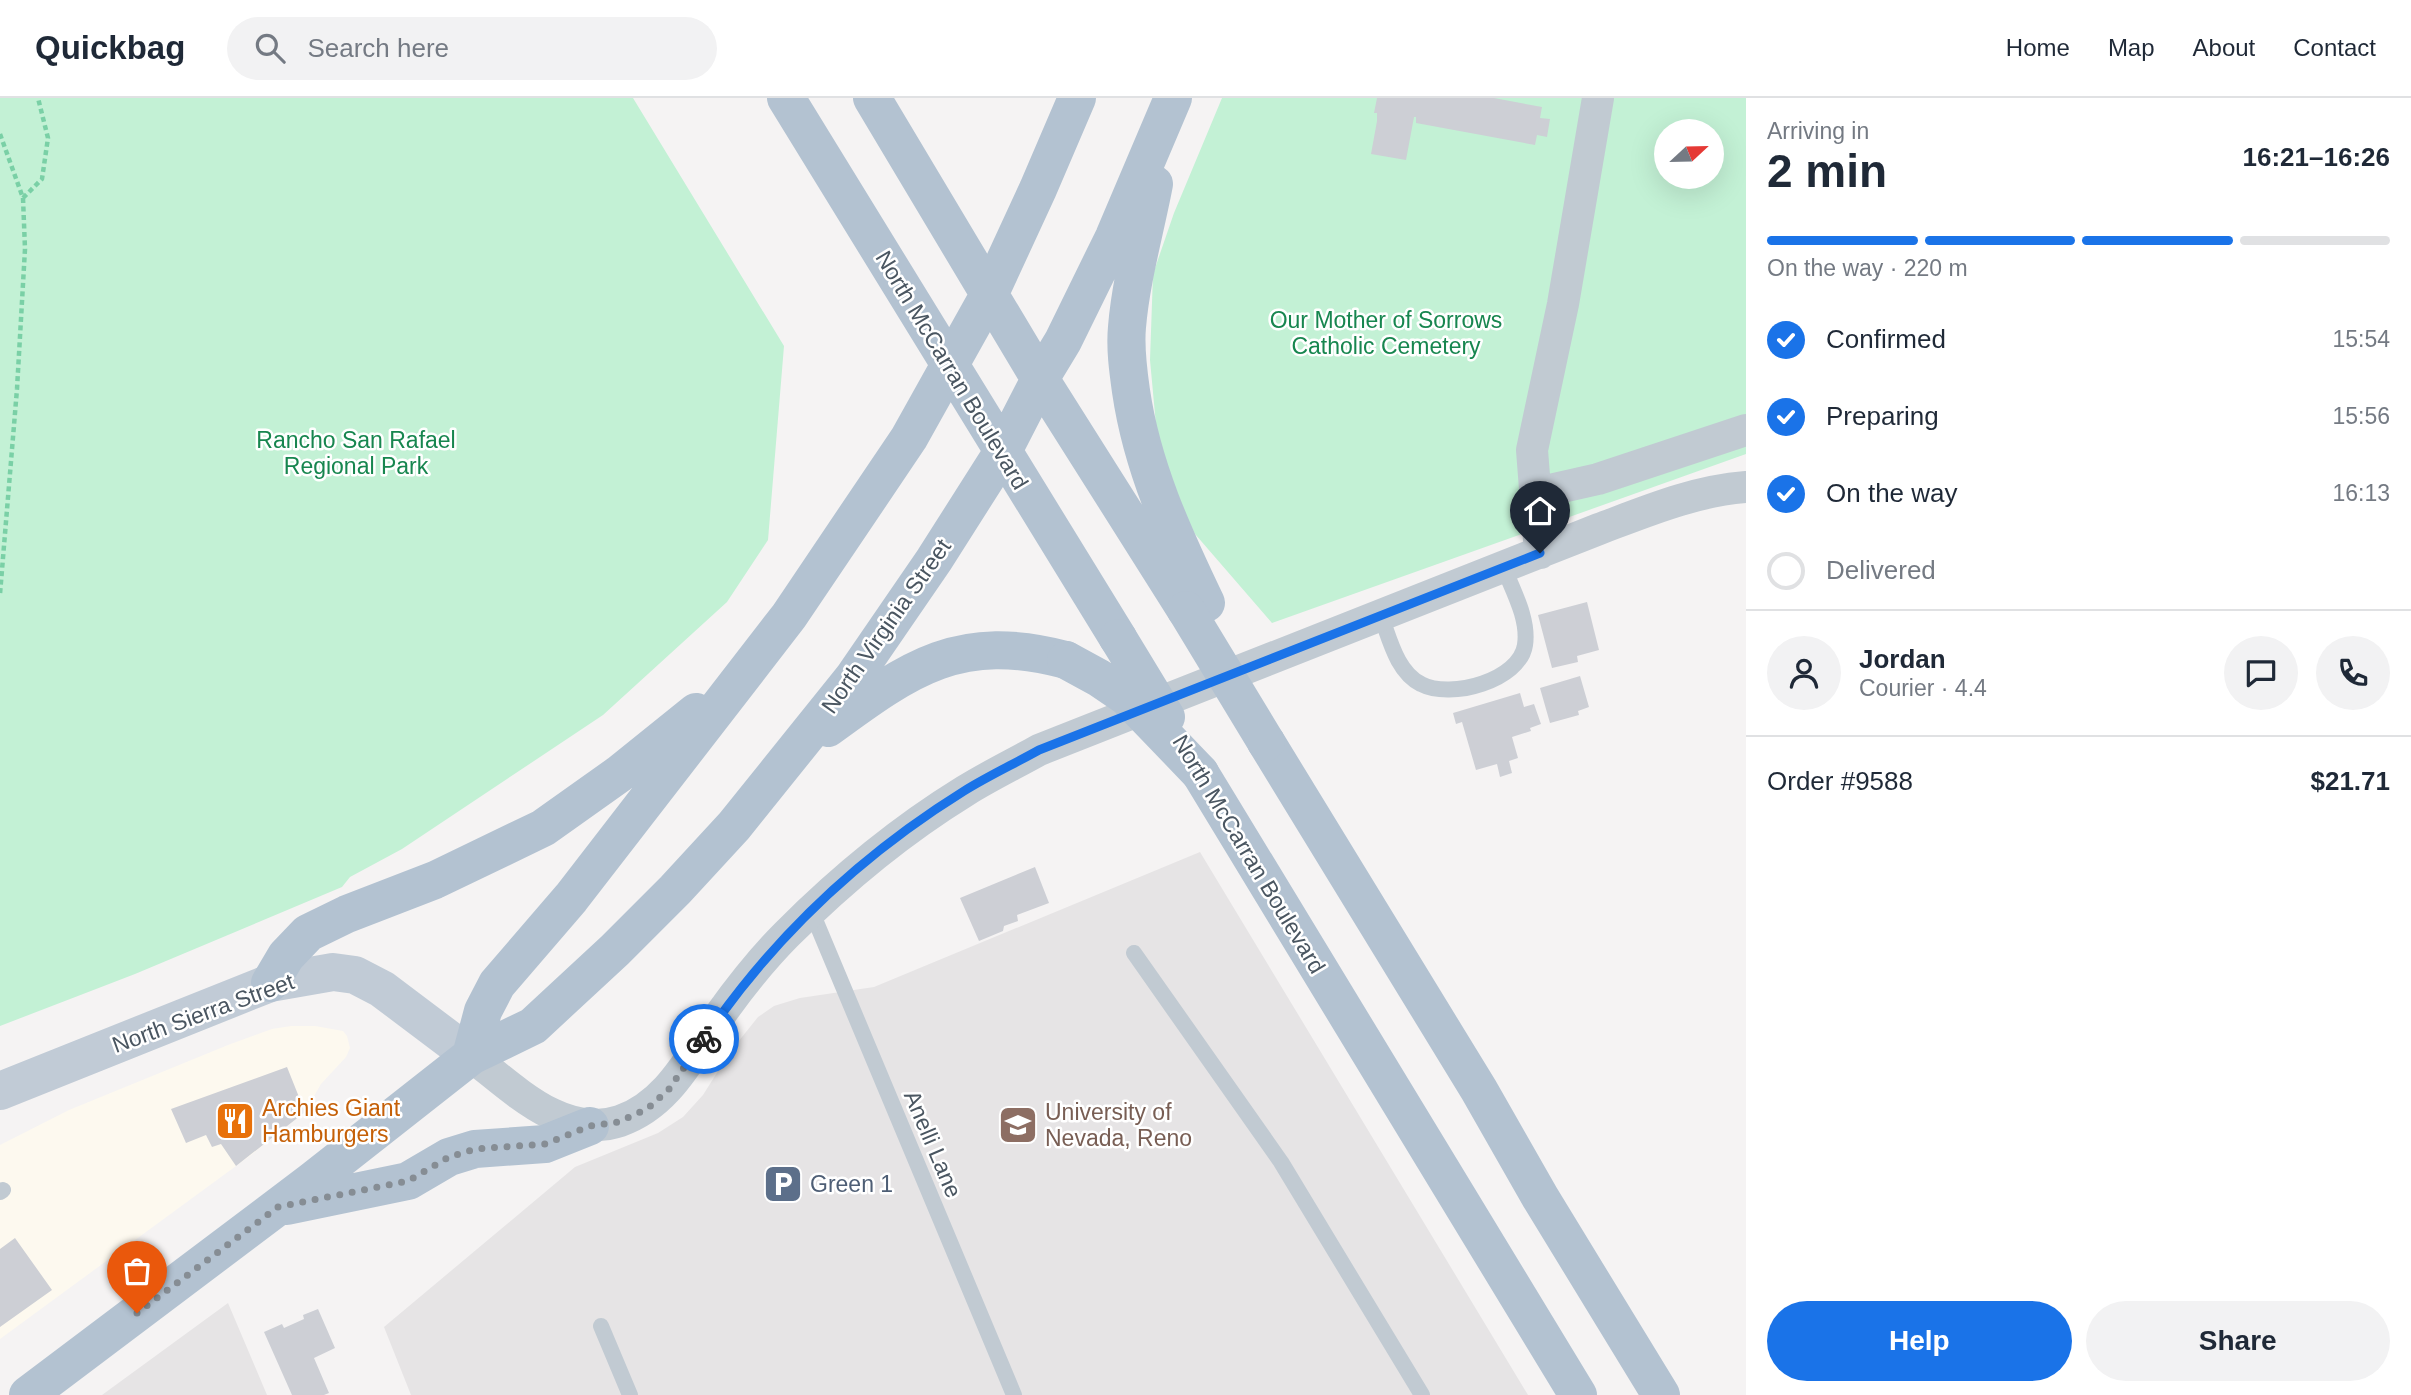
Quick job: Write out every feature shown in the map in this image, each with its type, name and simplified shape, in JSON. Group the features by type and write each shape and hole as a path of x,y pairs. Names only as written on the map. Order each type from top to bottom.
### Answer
{"main road":[{"name":"North McCarran Boulevard","path":"786,98 1578,1395"},
{"path":"872,98 1041,379 1196,606 1266,742 1479,1090 1661,1395"},
{"path":"471,1056 483,1011 497,984 571,898 789,616 909,438 990,293 1077,98"},
{"path":"1169,109 1133,281 1127,329 1128,368 1143,452 1196,606"},
{"name":"North Virginia Street","path":"28,1395 278,1207 471,1056 533,1026 675,890 734,826 795,752 890,625 1002,453 1063,341 1114,237 1169,109"},
{"path":"795,752 903,677 933,661 968,651 1002,649 1035,652 1066,660 1099,678 1127,697 1200,774"},
{"path":"270,983 286,956 308,933 347,914 435,880 543,828 610,781 737,681"},
{"name":"North Sierra Street","path":"0,1091 270,983 323,972 355,975 382,989 471,1056"},
{"path":"278,1207 408,1181 449,1157 475,1149 545,1144 590,1126"}],"street":[{"path":"1540,553 1532,450 1563,304 1598,98"},
{"path":"1536,493 1598,479 1746,430"},
{"path":"471,1056 545,1112 590,1126 618,1122 647,1109 669,1089 721,1013 769,953 811,910 855,870 964,792 1039,750 1668,503 1717,489 1746,487"}],"lane":[{"path":"1381,616 1398,659 1421,684 1433,688 1461,689 1493,679 1513,668 1523,657 1526,641 1519,606 1504,568"},
{"name":"Anelli Lane","path":"811,910 1013,1395"},
{"path":"1134,953 1282,1162 1422,1395"},
{"path":"601,1326 630,1395"}],"path":[{"path":"23,198 42,179 48,138 38,98"},
{"path":"0,134 23,198 24,261 0,594"}],"shaded area":[{"name":"University of Nevada, Reno","path":"1200,852 1528,1395 411,1395 384,1327 575,1167 658,1133 683,1117 703,1095 730,1052 758,1017 774,1006 800,998 874,987"},
{"path":"315,1026 343,1031 350,1048 346,1057 321,1084 305,1112 251,1155 0,1339 0,1145 69,1110 228,1045 272,1029"},
{"path":"228,1303 267,1395 102,1395"}],"green space":[{"name":"Rancho San Rafael Regional Park","path":"0,98 633,98 784,346 768,540 727,602 603,715 402,849 350,877 342,887 135,974 0,1026"},
{"name":"Our Mother of Sorrows Catholic Cemetery","path":"1222,98 1746,98 1746,454 1272,623 1195,534 1168,483 1156,425 1150,360 1153,274 1174,213"}],"building":[{"path":"1377,98 1494,98 1542,107 1540,118 1550,119 1547,137 1537,135 1535,145 1416,123 1414,117 1406,160 1371,154 1377,121 1377,113 1374,113"},
{"path":"1587,602 1599,650 1577,656 1578,662 1552,668 1538,615"},
{"path":"1580,676 1589,707 1578,711 1579,715 1550,723 1540,688"},
{"path":"1520,693 1524,707 1534,704 1541,724 1530,728 1531,731 1512,737 1518,758 1509,761 1512,773 1500,777 1497,764 1476,770 1462,722 1456,724 1453,713"},
{"path":"1035,867 1049,903 1017,915 1018,921 979,941 960,898"},
{"name":"Archies Giant Hamburgers","path":"287,1067 305,1112 236,1166 221,1144 212,1147 206,1135 186,1143 171,1109"},
{"path":"15,1238 52,1290 0,1327 0,1249"},
{"path":"318,1309 335,1348 314,1358 329,1393 292,1395 264,1332 282,1324 284,1328"}],"way so far":[{"path":"137,1313 278,1207 408,1181 449,1157 475,1149 545,1144 590,1126 618,1122 647,1109 669,1089 704,1039"}],"place":[{"name":"Archies Giant Hamburgers","path":"235,1121"},
{"name":"University of Nevada, Reno","path":"1018,1125"},
{"name":"Green 1","path":"783,1184"}],"route":[{"path":"704,1039 721,1013 769,953 811,910 855,870 964,792 1039,750 1540,553"}]}
